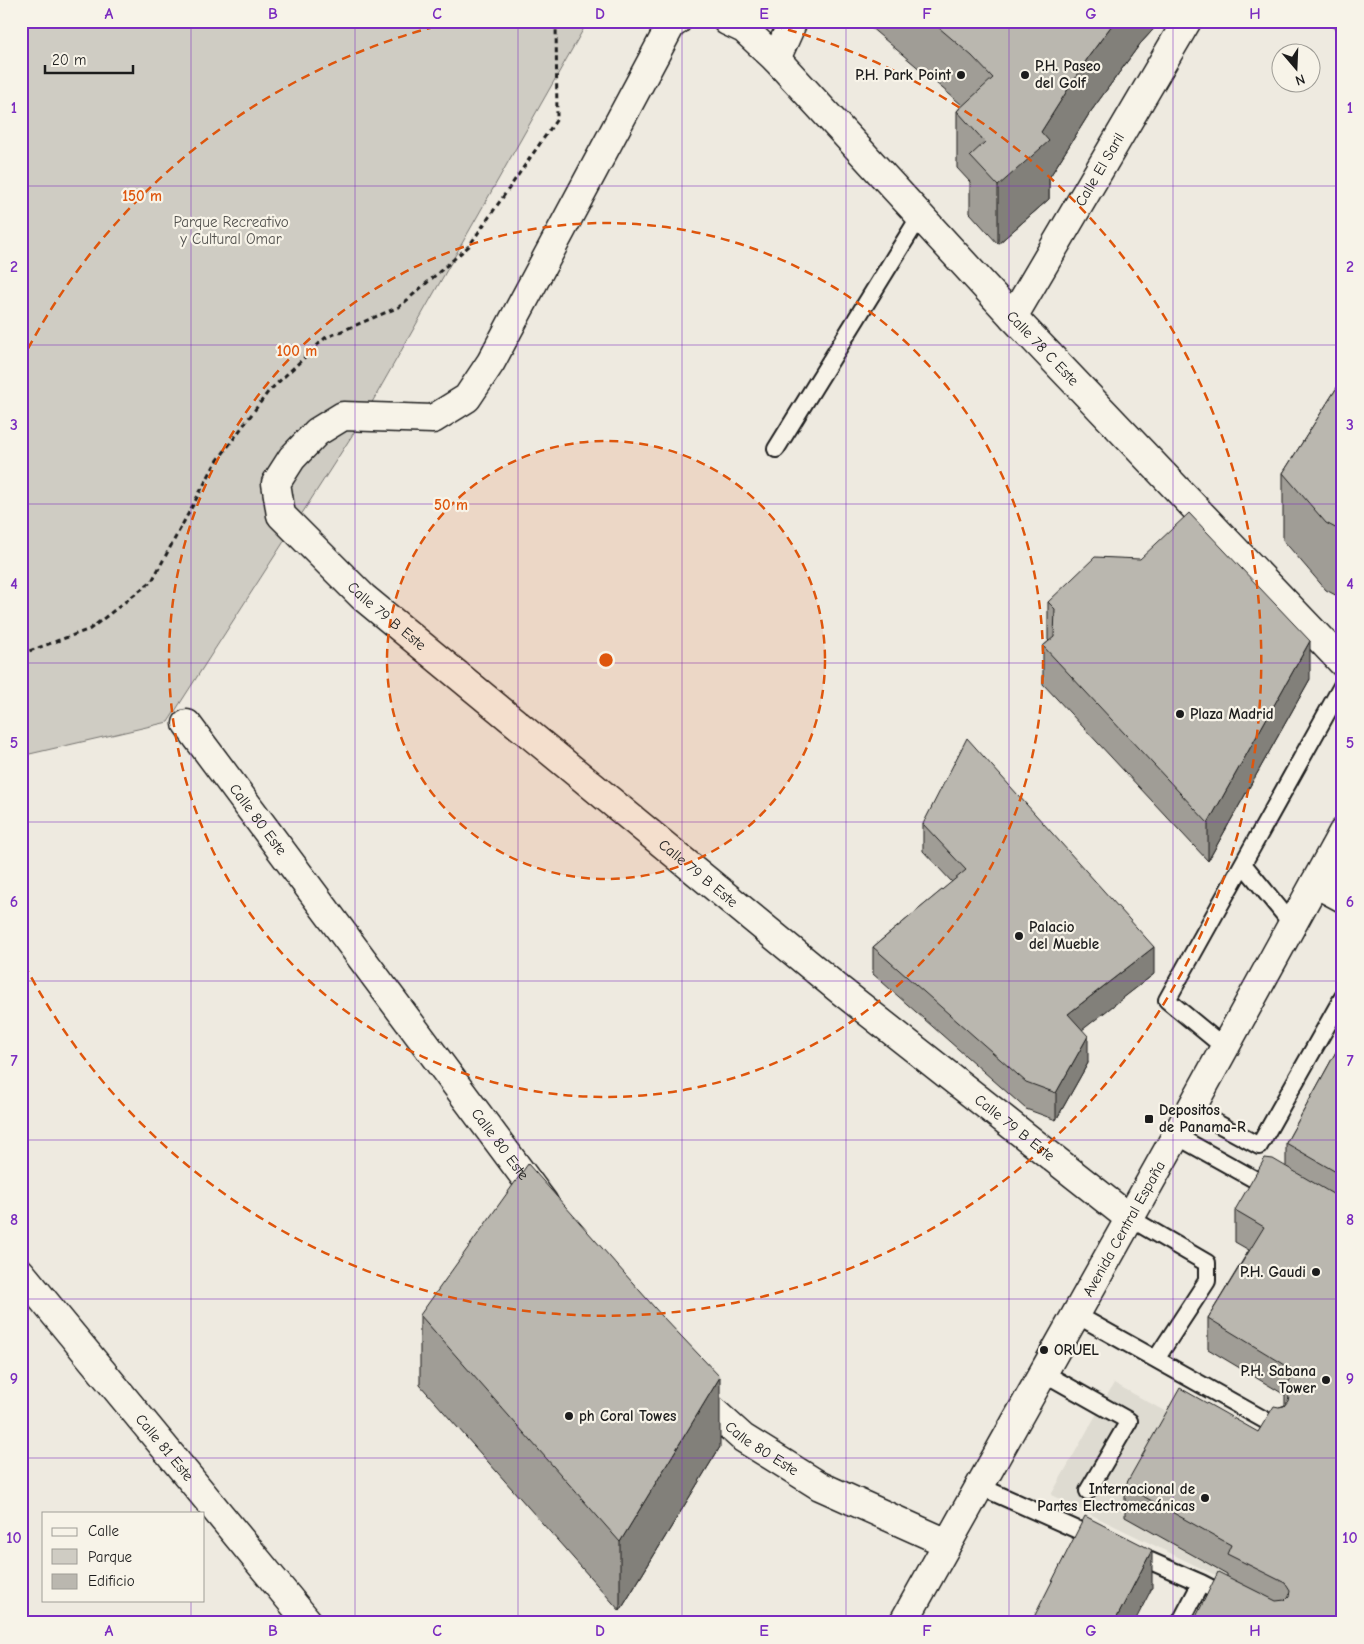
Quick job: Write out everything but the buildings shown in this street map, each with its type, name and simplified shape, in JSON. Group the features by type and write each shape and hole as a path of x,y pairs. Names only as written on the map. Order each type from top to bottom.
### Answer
{"street":[{"name":"Calle 79 B Este","path":"676,21 672,23 491,362 467,398 433,419 343,416 316,432 292,458 276,483 281,515 363,598 840,990 1128,1217"},
{"name":"Calle 78 C Este","path":"727,21 744,28 776,59 1013,317 1343,663"},
{"path":"776,59 793,21"},
{"name":"Calle El Saril","path":"1013,317 1187,21"},
{"name":"Calle 80 Este","path":"187,724 561,1225"},
{"name":"Avenida Central España","path":"903,1623 1128,1217 1191,1109 1343,832"},
{"path":"1315,883 1343,898"},
{"name":"Calle 81 Este","path":"21,1273 309,1623"},
{"name":"Calle 80 Este","path":"674,1376 743,1438 820,1486 947,1543"}],"lane":[{"path":"776,449 920,216"},
{"path":"1224,1047 1167,1000 1343,684"},
{"path":"1243,864 1292,924"},
{"path":"1191,1109 1259,1146 1343,997"},
{"path":"1175,1135 1254,1179 1276,1180 1284,1185"},
{"path":"1128,1217 1207,1263 1207,1281 1156,1359"},
{"path":"1075,1314 1279,1428"},
{"path":"1042,1372 1129,1421 1088,1490"},
{"path":"978,1486 1201,1583 1247,1606"},
{"path":"1180,1623 1201,1583"}],"path":[{"path":"21,654 90,629 152,580 215,464 268,392 325,338 399,307 469,246 557,118 556,21"}],"shaded area":[{"path":"1114,1383 1305,1489 1250,1592 1051,1495"}],"green space":[{"name":"Parque Recreativo y Cultural Omar","path":"21,21 588,21 362,420 168,722 21,756"}],"place":[{"name":"P.H. Park Point","path":"961,75"},
{"name":"P.H. Paseo del Golf","path":"1025,75"},
{"name":"Plaza Madrid","path":"1180,714"},
{"name":"Palacio del Mueble","path":"1019,936"},
{"name":"Depositos de Panama-R","path":"1149,1119"},
{"name":"P.H. Gaudi","path":"1316,1272"},
{"name":"ORUEL","path":"1044,1350"},
{"name":"P.H. Sabana Tower","path":"1326,1380"},
{"name":"ph Coral Towes","path":"569,1416"},
{"name":"Internacional de Partes Electromecánicas","path":"1205,1498"}]}
